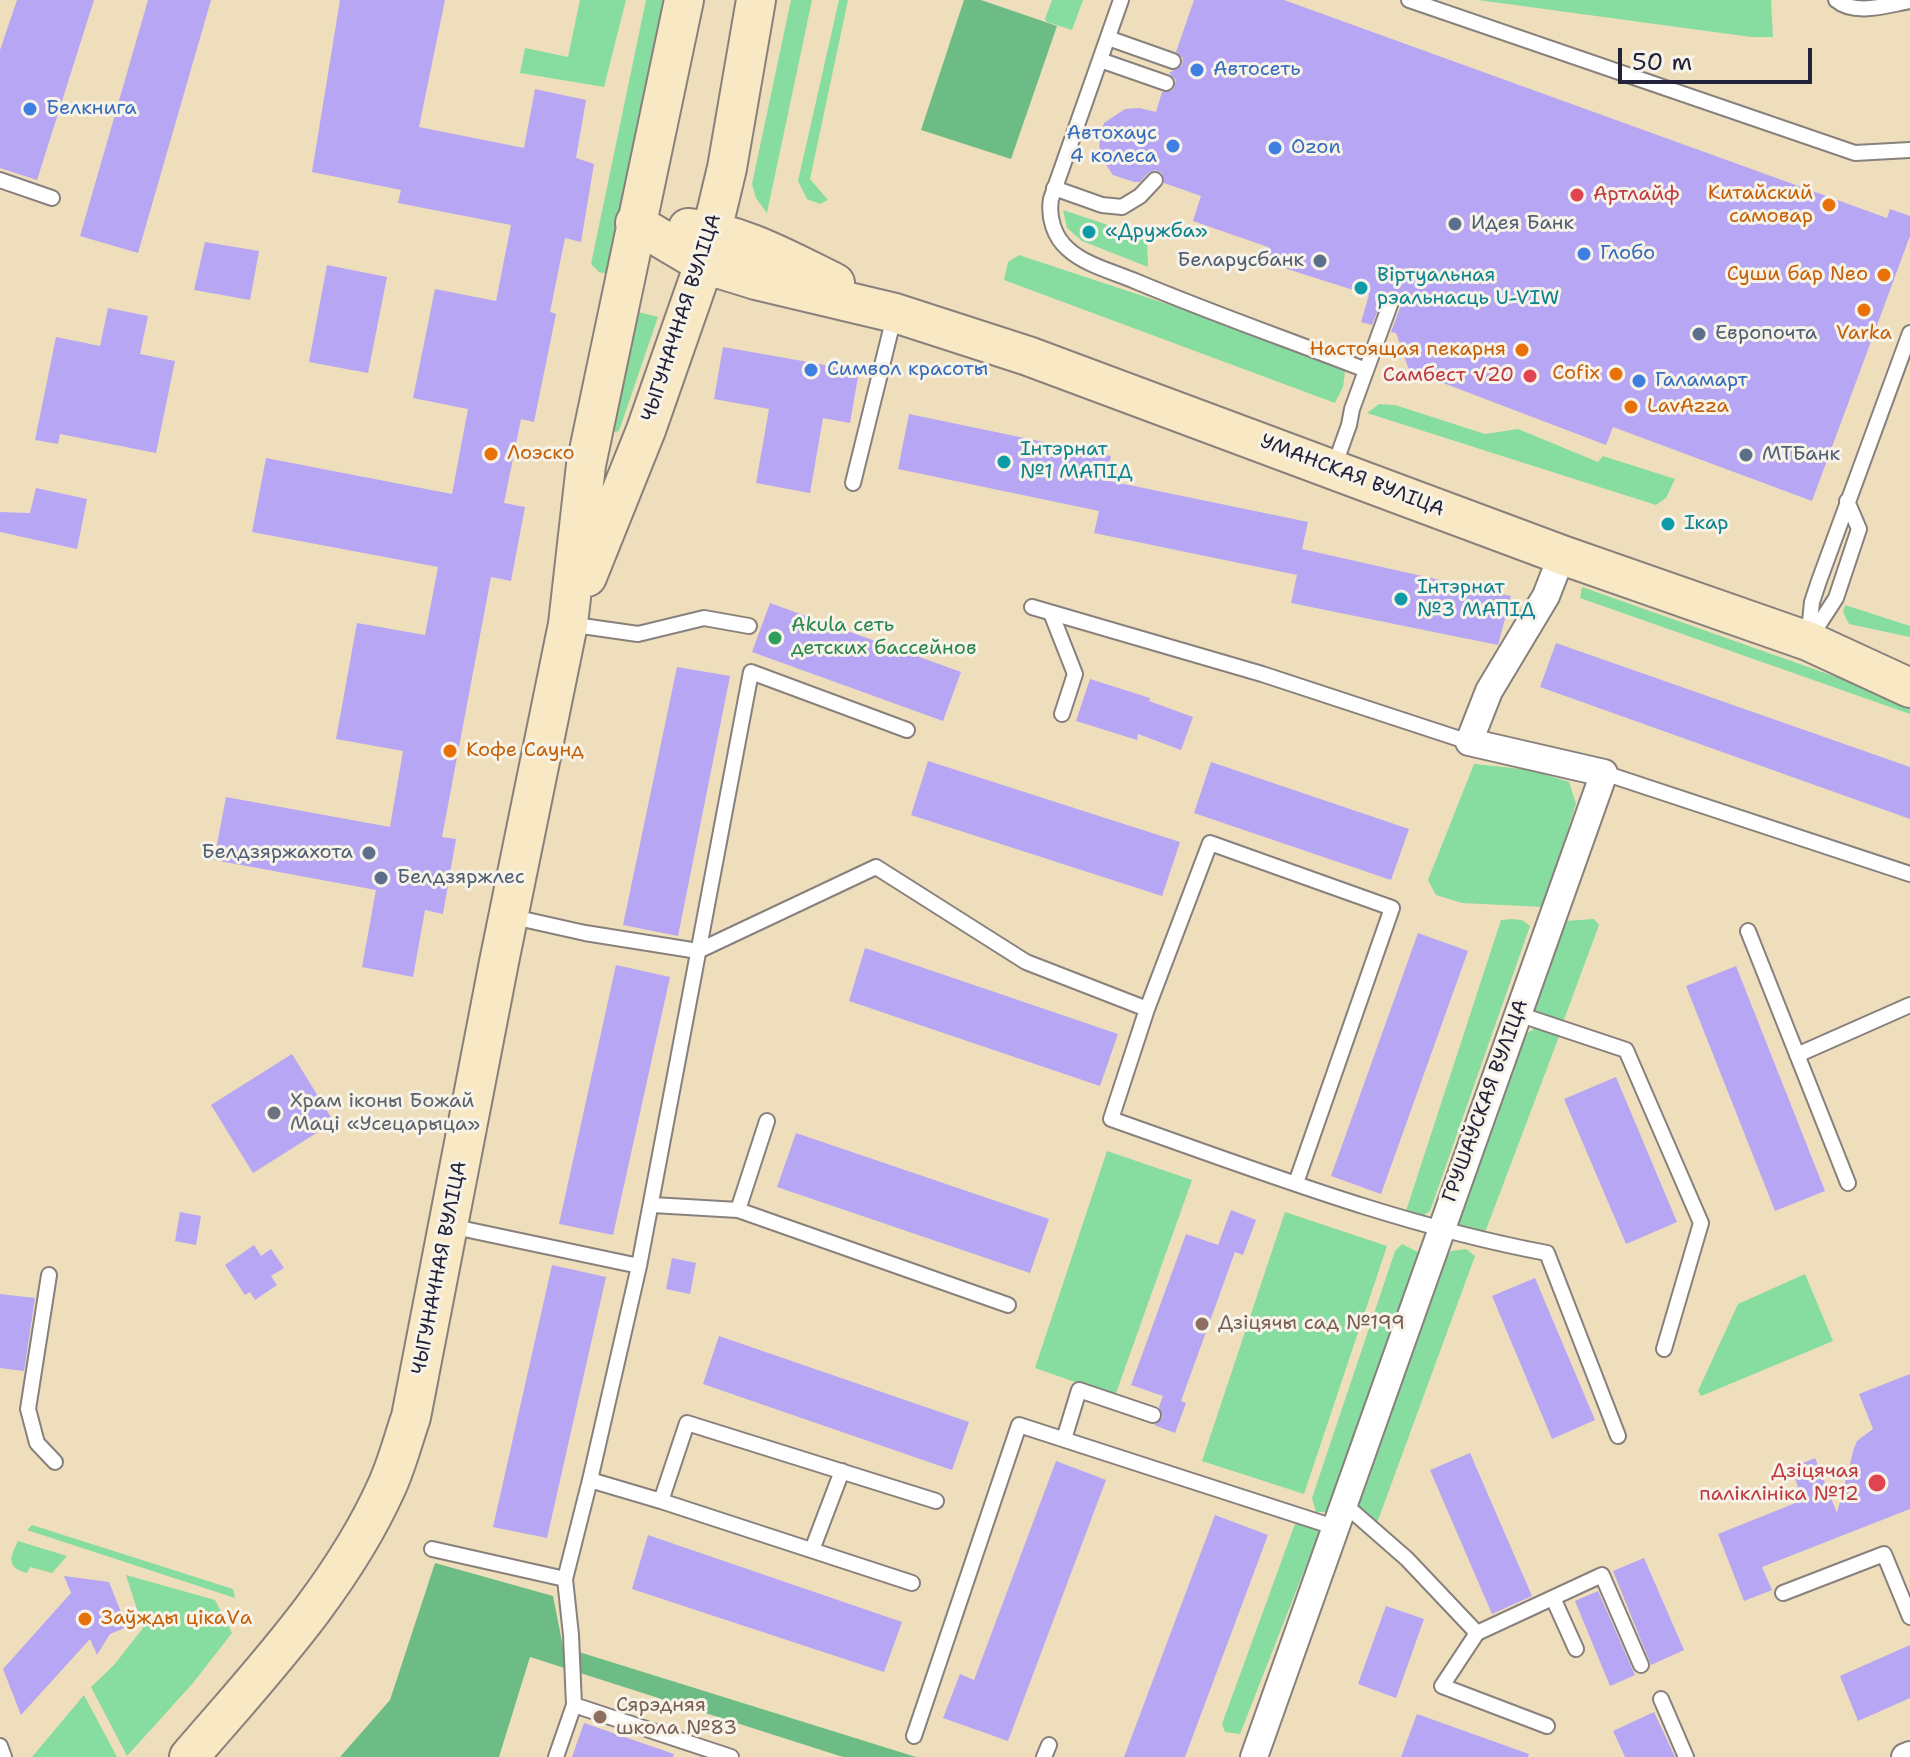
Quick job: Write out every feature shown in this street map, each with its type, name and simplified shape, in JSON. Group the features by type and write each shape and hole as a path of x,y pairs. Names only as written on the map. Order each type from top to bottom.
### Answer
{"main road":[{"name":"ЧЫГУНАЧНАЯ ВУЛІЦА","path":"189,1757 312,1611 354,1547 387,1486 411,1417 568,624 586,465 684,0"},
{"name":"ЧЫГУНАЧНАЯ ВУЛІЦА","path":"568,624 646,430 708,247 727,168 756,0"},
{"name":"УМАНСКАЯ ВУЛІЦА","path":"635,223 708,247 768,250 895,313 1028,356 1562,555 1808,641 1910,688"},
{"name":"УМАНСКАЯ ВУЛІЦА","path":"1808,641 1910,659"}],"street":[{"path":"1562,555 1546,596 1489,691 1469,742 1604,773"},
{"name":"ГРУШАЎСКАЯ ВУЛІЦА","path":"1254,1757 1604,773"}],"lane":[{"path":"1121,0 1054,188 1049,210 1056,234 1069,250 1086,260 1366,370"},
{"path":"1409,0 1855,153 1910,150"},
{"path":"1836,0 1844,7 1855,9 1872,3 1910,1"},
{"path":"1108,38 1173,61"},
{"path":"1100,60 1166,83"},
{"path":"0,180 52,198"},
{"path":"1054,188 1102,205 1122,207 1140,196 1155,180"},
{"path":"1333,468 1391,302"},
{"path":"853,483 895,313"},
{"path":"1808,641 1812,602 1910,333"},
{"path":"1808,641 1836,598 1859,529 1847,501"},
{"path":"1834,540 1859,529"},
{"path":"1032,607 1262,674 1469,742"},
{"path":"1051,613 1075,674 1062,714"},
{"path":"568,624 638,634 704,618 749,626"},
{"path":"556,1757 574,1705 565,1579 653,1205 751,672 907,730"},
{"path":"1604,773 1910,874"},
{"path":"1296,1183 1392,908 1210,843 1147,1009 1111,1119 1296,1183 1440,1229 1547,1253 1618,1436"},
{"path":"508,916 585,933 698,951 876,867 1026,962 1147,1009"},
{"path":"1748,931 1848,1183"},
{"path":"1797,1055 1910,1005"},
{"path":"1518,1014 1626,1050 1701,1223 1664,1349"},
{"path":"738,1210 767,1121"},
{"path":"653,1205 738,1210 1008,1305"},
{"path":"448,1225 639,1266"},
{"path":"49,1275 28,1409 37,1443 55,1462"},
{"path":"1064,1439 1079,1390 1153,1415"},
{"path":"661,1501 687,1423 936,1501"},
{"path":"914,1736 1019,1425 1338,1515 1407,1559 1477,1633"},
{"path":"812,1550 842,1471"},
{"path":"590,1480 912,1583"},
{"path":"432,1549 565,1579"},
{"path":"1783,1593 1884,1554 1910,1617"},
{"path":"1547,1726 1442,1686 1477,1633 1602,1575 1641,1665"},
{"path":"1553,1598 1576,1649"},
{"path":"1661,1699 1686,1757"},
{"path":"574,1705 731,1757"},
{"path":"0,1746 4,1757"}],"green space":[{"path":"580,0 626,0 604,87 520,73 525,48 568,57"},
{"path":"646,0 663,0 610,275 599,272 591,264"},
{"path":"791,0 812,0 767,213 756,198 752,184"},
{"path":"839,0 848,0 810,179 828,200 820,204 807,199 798,181"},
{"path":"964,0 981,0 1057,26 1011,159 921,130"},
{"path":"1052,0 1083,0 1072,30 1045,19"},
{"path":"1478,0 1771,0 1773,37 1751,37"},
{"path":"1063,210 1147,238 1148,267 1082,241 1067,228"},
{"path":"1019,255 1333,359 1345,372 1343,387 1335,403 1004,280 1008,262"},
{"path":"634,311 658,317 619,431 614,432 612,430"},
{"path":"1379,404 1395,405 1485,434 1518,429 1598,462 1603,456 1675,479 1666,498 1656,505 1367,413"},
{"path":"1582,587 1910,703 1910,714 1580,598"},
{"path":"1845,605 1910,626 1910,637 1849,624 1843,612"},
{"path":"1474,764 1532,770 1569,782 1576,804 1543,907 1462,903 1436,895 1428,880"},
{"path":"1594,919 1599,925 1562,1025 1535,1015 1534,1008 1566,921"},
{"path":"1501,920 1522,920 1530,926 1430,1211 1421,1217 1405,1214"},
{"path":"1536,1028 1553,1029 1560,1034 1484,1235 1454,1225 1504,1085 1527,1033"},
{"path":"1107,1151 1192,1180 1115,1396 1035,1368"},
{"path":"1285,1212 1387,1246 1304,1494 1202,1461"},
{"path":"1402,1244 1418,1252 1413,1272 1330,1512 1316,1512 1312,1498 1395,1251"},
{"path":"1466,1249 1475,1256 1377,1523 1362,1514 1354,1502 1444,1262 1451,1251"},
{"path":"1805,1274 1833,1341 1701,1396 1698,1391 1738,1304"},
{"path":"1305,1521 1320,1530 1240,1734 1225,1732 1222,1724 1295,1524"},
{"path":"32,1525 233,1589 235,1598 27,1530"},
{"path":"18,1541 67,1556 52,1573 30,1567 27,1573 20,1571 12,1561"},
{"path":"435,1563 553,1596 563,1647 916,1757 843,1757 530,1657 499,1757 340,1757 390,1700"},
{"path":"126,1575 215,1600 232,1633 193,1683 127,1756 91,1687 114,1665 143,1628"},
{"path":"84,1695 117,1757 32,1757"}],"building":[{"name":"Белкнига","path":"17,0 94,0 37,180 0,168 0,50"},
{"path":"148,0 211,0 138,253 80,236"},
{"path":"340,0 445,0 419,127 524,148 535,89 586,100 576,158 594,164 581,242 565,238 550,312 556,314 534,422 521,419 504,503 525,507 511,581 491,577 442,837 456,839 443,914 425,910 413,977 362,967 376,890 214,860 226,797 390,827 403,751 336,739 357,623 425,635 438,567 252,532 266,458 452,494 468,409 413,398 435,289 496,301 511,225 398,203 401,190 312,172"},
{"name":"Глобо","path":"1194,0 1284,0 1887,218 1890,209 1910,216 1910,236 1812,501 1613,427 1606,445 1409,370 1396,333 1391,332 1401,305 1395,293 1384,295 1372,325 1361,322 1369,295 1262,261 1268,247 1193,221 1201,196 1164,183 1162,173 1156,170 1140,182 1113,175 1099,155 1104,123 1125,109 1156,112 1162,92 1173,90 1176,80 1169,73 1182,65 1183,58 1176,52"},
{"path":"205,242 259,251 250,300 194,290"},
{"path":"327,265 387,277 368,373 309,362"},
{"path":"108,308 148,316 140,354 175,361 156,453 60,434 58,444 35,440 56,337 100,346"},
{"path":"723,347 859,371 850,423 823,418 810,493 756,483 769,409 714,399"},
{"path":"909,414 1111,456 1105,480 1308,522 1302,549 1511,596 1498,645 1291,603 1297,575 1094,533 1099,511 898,469"},
{"path":"36,488 87,499 77,549 0,532 0,512 30,513"},
{"path":"770,603 961,672 943,721 752,652"},
{"path":"1556,643 1910,767 1910,819 1540,687"},
{"path":"677,667 730,676 678,936 623,925"},
{"path":"1090,679 1150,698 1149,701 1193,717 1181,750 1138,734 1137,740 1076,721"},
{"path":"928,761 1180,842 1162,896 911,815"},
{"path":"1211,762 1409,829 1391,880 1194,813"},
{"path":"1418,933 1468,951 1381,1194 1331,1176"},
{"path":"865,948 1118,1034 1100,1086 849,1001"},
{"path":"616,965 670,977 613,1235 559,1224"},
{"path":"1736,966 1825,1191 1775,1211 1686,986"},
{"path":"292,1054 334,1122 253,1173 211,1105"},
{"path":"1616,1077 1677,1222 1626,1244 1564,1099"},
{"path":"796,1133 1049,1219 1030,1273 777,1187"},
{"path":"1231,1210 1256,1220 1243,1255 1235,1252 1181,1401 1186,1403 1175,1433 1154,1425 1163,1417 1159,1407 1163,1396 1131,1385 1186,1234 1218,1245"},
{"path":"180,1212 201,1216 196,1245 175,1241"},
{"path":"254,1245 261,1256 271,1249 284,1268 271,1276 277,1285 255,1300 250,1292 245,1295 225,1265"},
{"path":"672,1258 696,1263 690,1294 666,1289"},
{"path":"552,1265 606,1277 547,1538 493,1527"},
{"path":"1535,1278 1595,1420 1552,1439 1492,1296"},
{"path":"0,1294 35,1298 24,1371 0,1368"},
{"path":"719,1336 969,1422 952,1470 703,1384"},
{"name":"Дзіцячая паліклініка №12","path":"1910,1374 1910,1509 1762,1567 1772,1590 1744,1601 1718,1534 1803,1500 1791,1468 1815,1458 1837,1513 1857,1441 1873,1429 1859,1394"},
{"path":"1470,1453 1532,1596 1492,1614 1430,1470"},
{"path":"1056,1461 1106,1480 1008,1741 943,1718 960,1674 974,1680"},
{"path":"1215,1515 1268,1535 1185,1757 1124,1757"},
{"path":"648,1535 902,1622 884,1672 632,1589"},
{"path":"1644,1558 1684,1650 1651,1665 1613,1571"},
{"path":"64,1576 109,1582 127,1627 110,1634 97,1655 90,1639 21,1715 3,1669 71,1593"},
{"path":"1598,1591 1635,1675 1610,1686 1575,1601"},
{"path":"1386,1606 1424,1619 1396,1698 1358,1684"},
{"path":"1910,1645 1910,1698 1858,1721 1840,1676"},
{"path":"1654,1712 1675,1757 1625,1757 1613,1731"},
{"path":"1417,1714 1529,1754 1528,1757 1401,1757"},
{"path":"584,1723 674,1754 673,1757 572,1757"}],"place":[{"name":"Автосеть","path":"1197,70"},
{"name":"Белкнига","path":"30,109"},
{"name":"Автохаус 4 колеса","path":"1173,146"},
{"name":"Ozon","path":"1275,148"},
{"name":"Артлайф","path":"1577,195"},
{"name":"Китайский самовар","path":"1829,205"},
{"name":"Идея Банк","path":"1455,224"},
{"name":"«Дружба»","path":"1089,232"},
{"name":"Глобо","path":"1584,254"},
{"name":"Беларусбанк","path":"1320,261"},
{"name":"Суши бар Neo","path":"1884,275"},
{"name":"Віртуальная рэальнасць U-VIW","path":"1361,288"},
{"name":"Varka","path":"1864,310"},
{"name":"Европочта","path":"1699,334"},
{"name":"Настоящая пекарня","path":"1522,350"},
{"name":"Символ красоты","path":"811,370"},
{"name":"Cofix","path":"1616,374"},
{"name":"Самбест √20","path":"1530,376"},
{"name":"Галамарт","path":"1639,381"},
{"name":"LavAzza","path":"1631,407"},
{"name":"Лоэско","path":"491,454"},
{"name":"МТБанк","path":"1746,455"},
{"name":"Інтэрнат №1 МАПІД","path":"1004,462"},
{"name":"Ікар","path":"1668,524"},
{"name":"Інтэрнат №3 МАПІД","path":"1401,599"},
{"name":"Akula сеть детских бассейнов","path":"775,638"},
{"name":"Кофе Саунд","path":"450,751"},
{"name":"Белдзяржахота","path":"369,853"},
{"name":"Белдзяржлес","path":"381,878"},
{"name":"Храм іконы Божай Маці «Усецарыца»","path":"274,1113"},
{"name":"Дзіцячы сад №199","path":"1202,1324"},
{"name":"Дзіцячая паліклініка №12","path":"1877,1483"},
{"name":"Заўжды цікаVа","path":"85,1619"},
{"name":"Сярэдняя школа №83","path":"600,1717"}]}
